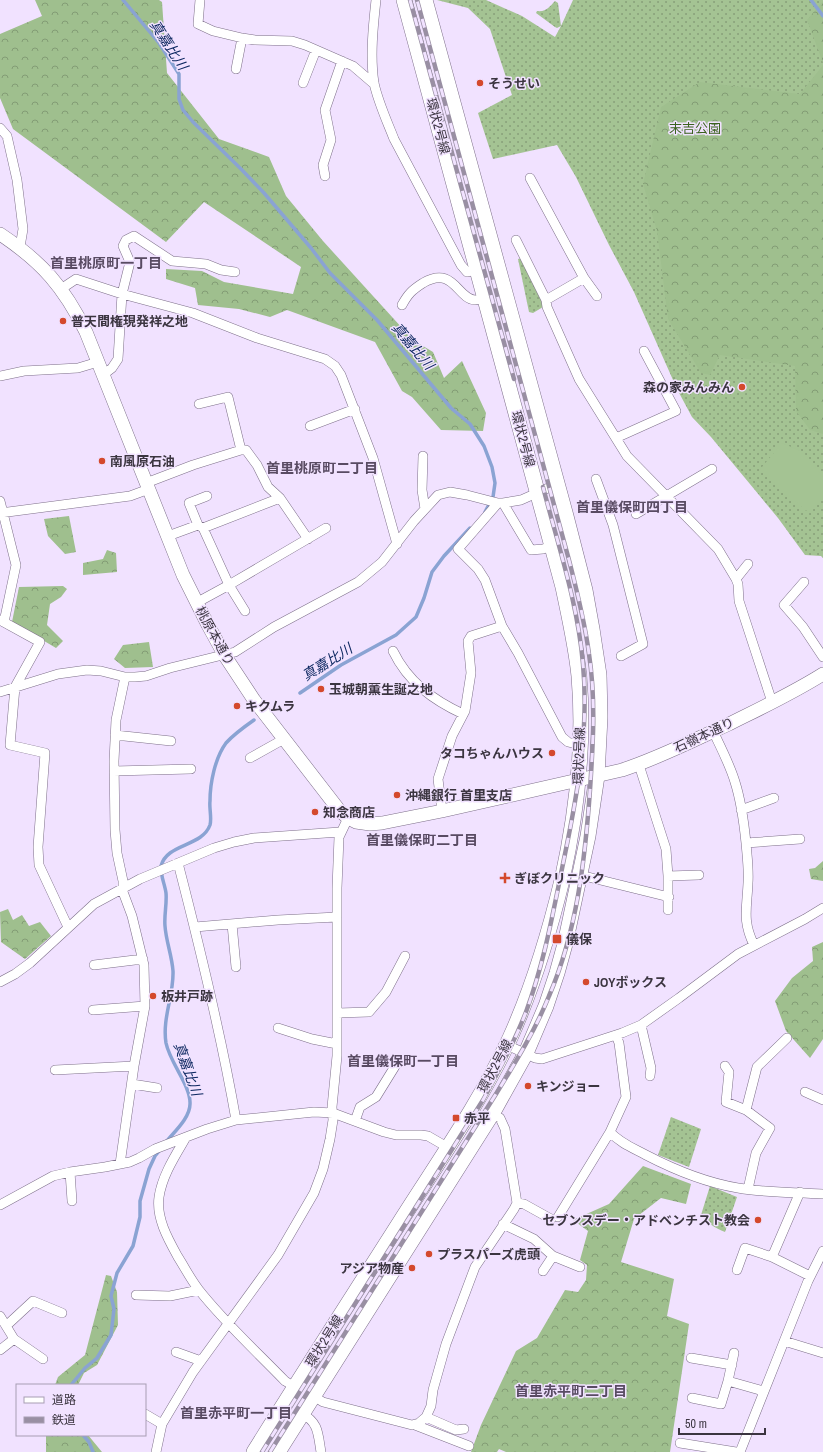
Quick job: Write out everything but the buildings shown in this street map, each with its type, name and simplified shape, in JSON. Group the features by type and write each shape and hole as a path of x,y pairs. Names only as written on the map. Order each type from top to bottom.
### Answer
{"main road":[{"name":"環状2号線","path":"254,1452 473,1107 507,1044 544,951 552,924 572,830 579,780 580,693 577,661 563,587 404,0"},
{"name":"環状2号線","path":"278,1452 492,1114 526,1053 546,1006 565,944 588,836 597,776 600,717 597,656 583,584 558,484 425,0"},
{"name":"桃原本通り","path":"0,234 20,247 38,263 61,289 79,317 196,603 225,656 254,700 330,799 348,818"},
{"name":"石嶺本通り","path":"579,780 638,765 772,702 823,674"},
{"path":"348,818 360,823 382,824 579,780"}],"street":[{"path":"200,0 198,24 213,31 242,38 255,40 292,41 353,66 374,84"},
{"path":"376,0 373,21 374,84 386,119 394,139 461,265 467,272 476,270"},
{"path":"236,69 242,38"},
{"path":"303,82 316,50"},
{"path":"325,176 323,165 330,140 325,110 342,61"},
{"path":"0,128 7,136 17,180 23,229 20,247"},
{"path":"530,178 584,278 596,296"},
{"path":"103,375 112,368 118,359 122,294 130,262 123,246 126,240 134,236 172,261 206,264 221,270 235,272"},
{"path":"516,240 546,300 547,307 579,379 627,456 718,548 736,579 738,584 739,601 772,702"},
{"path":"402,305 409,293 429,280 438,278 446,279 456,286 468,298 475,300 484,298"},
{"path":"546,300 584,278"},
{"path":"61,289 76,279 122,294 193,313 256,338 325,359 334,366 341,375 355,409 373,458 397,544"},
{"path":"616,438 676,411 644,351"},
{"path":"0,376 24,371 78,368 98,362"},
{"path":"199,404 228,397 241,450"},
{"path":"310,426 355,409"},
{"path":"2,512 130,496 147,486 193,465 241,450 246,450 257,465 268,488 280,498 308,539"},
{"path":"423,456 422,490 425,508"},
{"path":"636,514 712,469"},
{"path":"596,479 613,525 643,644 621,656"},
{"path":"0,692 58,674 87,670 101,671 135,678 236,652 274,626 358,582 382,562 425,508 434,498 442,493 450,492 499,503 521,500 558,484"},
{"path":"206,496 189,504 229,585 245,611"},
{"path":"168,536 280,498"},
{"path":"0,501 16,565 2,621 40,642 15,687 10,745 45,753 38,847 39,865 68,927"},
{"path":"499,503 531,550 552,546"},
{"path":"499,503 458,549 478,569 485,580 502,626 518,653 562,737 572,744 580,744"},
{"path":"196,603 326,528"},
{"path":"736,579 748,564"},
{"path":"804,582 784,605 803,626 823,657"},
{"path":"442,811 438,779 452,736 463,714 471,673 468,641 472,636 502,626"},
{"path":"393,651 399,663 421,689 443,705 463,714"},
{"path":"120,1164 134,1066 145,1006 143,959 132,916 122,892 123,881 117,853 115,830 115,735 116,720 125,677"},
{"path":"713,731 735,781 741,810 746,843 748,882 746,922 750,938 754,945"},
{"path":"115,735 171,741"},
{"path":"250,758 284,739"},
{"path":"638,765 666,849 669,897 668,910"},
{"path":"114,770 191,769"},
{"path":"741,810 774,798"},
{"path":"156,1452 162,1424 201,1361 278,1255 314,1193 323,1169 330,1139 335,1086 338,1013 337,917 339,837 340,832 348,818"},
{"path":"0,982 15,974 30,963 94,904 155,872 224,844 244,839 340,832"},
{"path":"746,843 800,839"},
{"path":"178,863 195,927 223,1047 236,1120"},
{"path":"580,875 669,897"},
{"path":"668,876 699,875"},
{"path":"507,1044 535,1058 542,1059 616,1035 641,1025 738,954 823,908"},
{"path":"195,927 337,917"},
{"path":"232,924 236,967"},
{"path":"338,1013 369,1012 386,992 405,956"},
{"path":"94,965 143,959"},
{"path":"93,1010 145,1006"},
{"path":"641,1025 650,1068 650,1076"},
{"path":"278,1028 312,1039 337,1044"},
{"path":"517,1203 524,1204 555,1218 610,1132 626,1097 619,1043 616,1035"},
{"path":"746,1110 757,1067 787,1038"},
{"path":"355,1121 360,1107 376,1097 397,1063"},
{"path":"55,1070 134,1066"},
{"path":"726,1066 729,1072 726,1102 746,1110 770,1128 756,1153 748,1190"},
{"path":"132,1084 157,1088"},
{"path":"805,1092 823,1100"},
{"path":"0,1205 47,1179 70,1172 120,1164 139,1158 155,1149 207,1129 236,1120 314,1112 333,1113 390,1134 402,1136 428,1136 448,1147"},
{"path":"415,1425 426,1417 431,1406 432,1390 446,1344 475,1267 517,1203 504,1129 500,1118 492,1114"},
{"path":"610,1132 617,1140 658,1161 707,1180 748,1190 823,1194"},
{"path":"182,1139 161,1188 159,1207 167,1236 199,1290 285,1381 295,1387"},
{"path":"70,1172 72,1201"},
{"path":"772,1257 800,1192"},
{"path":"503,1224 534,1239 554,1256 580,1267"},
{"path":"737,1270 746,1248 772,1257 810,1276"},
{"path":"740,1452 810,1276 823,1251"},
{"path":"543,1272 554,1256"},
{"path":"136,1295 170,1296 199,1290"},
{"path":"6,1326 33,1301 62,1313"},
{"path":"0,1316 14,1338 43,1359"},
{"path":"0,1350 14,1338"},
{"path":"784,1341 823,1353"},
{"path":"176,1352 201,1361"},
{"path":"692,1398 721,1404 734,1353"},
{"path":"691,1358 732,1365"},
{"path":"728,1381 763,1392"},
{"path":"313,1396 323,1402 415,1425 469,1446"},
{"path":"302,1414 310,1418 316,1426 321,1452"},
{"path":"146,1415 162,1424"},
{"path":"426,1417 456,1430 464,1429"},
{"path":"680,1443 736,1452"}],"green space":[{"path":"35,0 159,0 162,2 167,73 219,139 269,157 286,196 323,241 413,340 433,352 444,378 462,361 486,413 483,431 441,430 412,397 402,391 375,342 287,310 270,317 239,309 198,305 195,288 166,279 166,269 202,271 224,282 293,294 301,267 204,202 166,242 13,129 0,98 0,34 42,16"},
{"name":"末吉公園","path":"437,0 486,0 522,16 555,37 573,0 823,0 823,558 821,556 805,555 778,518 711,437 692,417 677,389 634,292 576,177 557,145 493,159 478,113 512,95 490,29 468,8"},
{"path":"555,1 558,3 561,26 557,28 555,27 536,13 537,11 546,10"},
{"path":"823,1 823,63 807,20"},
{"path":"823,65 823,434 810,430 796,411 795,366 720,355 710,375 701,373 668,319 657,231 643,184 661,107 700,82 800,94"},
{"path":"522,258 543,301 543,307 533,313 529,312 518,259"},
{"path":"782,443 803,452 823,477 823,497 806,511 764,473 762,467"},
{"path":"69,516 76,552 65,554 48,536 44,519"},
{"path":"107,550 116,553 117,572 83,575 83,563 103,559"},
{"path":"63,586 67,589 61,597 50,604 47,625 63,641 56,648 12,622 19,587"},
{"path":"149,642 153,667 125,668 114,659 123,645"},
{"path":"823,861 823,881 811,879 809,869 815,868"},
{"path":"8,909 13,920 22,915 29,926 40,922 51,936 25,959 1,942 0,912"},
{"path":"823,942 823,1039 810,1058 786,1031 775,1001 792,978 813,961 812,947"},
{"path":"671,1117 701,1129 689,1167 658,1155"},
{"path":"643,1166 691,1184 686,1204 661,1198 634,1219 621,1262 674,1279 667,1316 689,1324 670,1452 506,1452 499,1449 497,1452 471,1452 481,1425 516,1351 537,1338 565,1290 578,1292 586,1280 587,1265 580,1260 588,1231 573,1220 609,1204"},
{"path":"710,1186 737,1197 725,1232 712,1225 701,1215"},
{"path":"106,1275 111,1276 117,1292 118,1325 97,1365 84,1373 78,1384 55,1384 58,1377 85,1355"},
{"path":"46,1436 89,1436 102,1452 46,1452"}],"waterway":[{"name":"真嘉比川","path":"123,0 159,43 179,74 179,99 183,110 193,122 264,193 311,248 330,273 377,320 451,408 470,424 484,446 492,467 495,483 493,497 485,512"},
{"path":"811,0 823,16"},
{"name":"真嘉比川","path":"300,693 341,665 396,635 416,617 432,572 444,556 470,528"},
{"name":"真嘉比川","path":"166,1142 185,1120 190,1104 184,1082 168,1051 166,1043 165,1034 172,989 173,971 166,932 166,893 161,866 164,859 170,853 193,842 206,832 211,822 211,786 216,763 226,743 254,720"},
{"name":"真嘉比川","path":"72,1384 85,1368 97,1358 111,1335 114,1309 111,1296 117,1273 133,1246 140,1217 140,1201 149,1169 155,1156 160,1150"},
{"name":"真嘉比川","path":"84,1436 89,1442 93,1452"}],"railway":[{"path":"410,0 514,379"},
{"path":"270,1452 496,1094 531,1034 549,996 567,946 578,895 585,843 592,756 593,688 583,619 569,560 417,0"},
{"path":"262,1452 483,1100 516,1035 526,1012 539,973 553,914 574,807 581,760 585,712 583,664 577,619 567,575 543,487"}],"place":[{"name":"そうせい","path":"480,83"},
{"name":"普天間権現発祥之地","path":"63,321"},
{"name":"森の家みんみん","path":"742,387"},
{"name":"南風原石油","path":"102,461"},
{"name":"玉城朝薫生誕之地","path":"321,689"},
{"name":"キクムラ","path":"237,706"},
{"name":"タコちゃんハウス","path":"552,753"},
{"name":"沖縄銀行 首里支店","path":"397,795"},
{"name":"知念商店","path":"315,812"},
{"name":"ぎぼクリニック","path":"505,878"},
{"name":"儀保","path":"557,939"},
{"name":"JOYボックス","path":"586,982"},
{"name":"板井戸跡","path":"153,996"},
{"name":"キンジョー","path":"528,1086"},
{"name":"赤平","path":"456,1118"},
{"name":"セブンスデー・アドベンチスト教会","path":"758,1220"},
{"name":"プラスパーズ虎頭","path":"429,1254"},
{"name":"アジア物産","path":"412,1268"}],"district":[{"name":"首里桃原町一丁目","path":"106,263"},
{"name":"首里桃原町二丁目","path":"322,468"},
{"name":"首里儀保町四丁目","path":"632,507"},
{"name":"首里儀保町二丁目","path":"422,840"},
{"name":"首里儀保町一丁目","path":"403,1061"},
{"name":"首里赤平町二丁目","path":"571,1391"},
{"name":"首里赤平町一丁目","path":"236,1413"}]}
